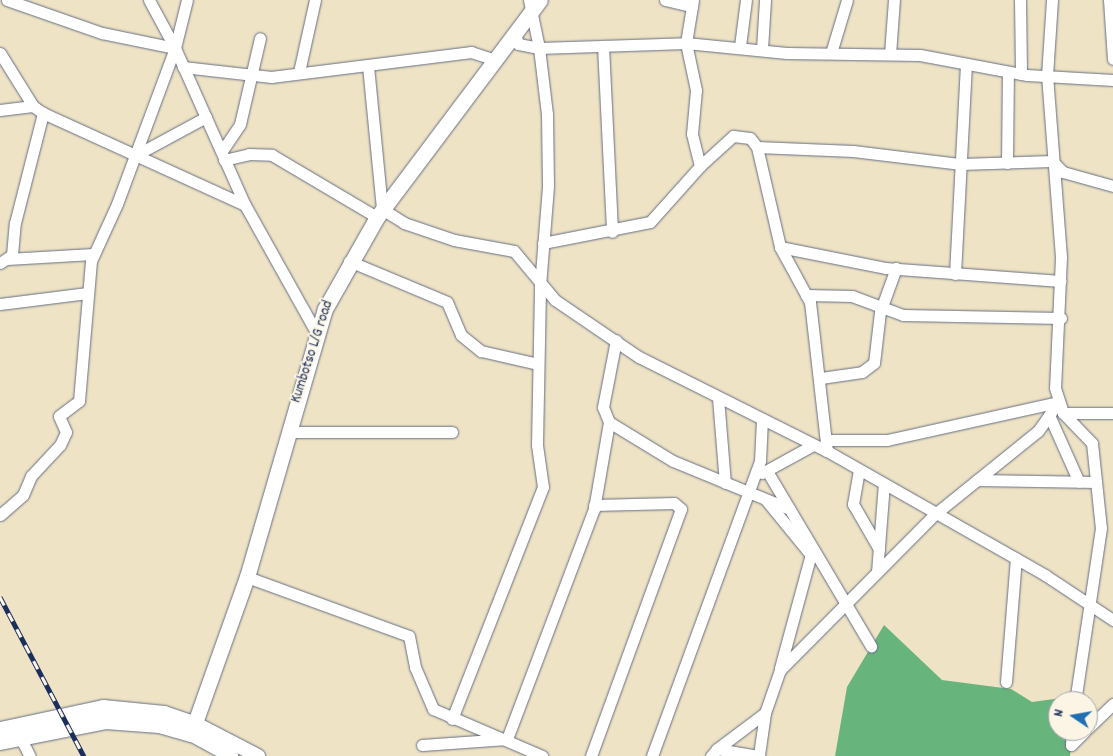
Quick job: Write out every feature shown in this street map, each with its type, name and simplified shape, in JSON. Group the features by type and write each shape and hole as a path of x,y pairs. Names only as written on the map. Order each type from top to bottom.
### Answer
{"main road":[{"name":"Kumbotso L/G road","path":"194,729 247,577 317,334 349,261 379,213 493,59 516,34 534,3"},
{"path":"0,742 18,732 103,708 164,713 194,729"},
{"path":"0,730 18,732"}],"street":[{"path":"7,0 102,32 176,48"},
{"path":"148,0 176,48 245,205 317,334"},
{"path":"0,515 22,495 31,476 60,445 66,432 59,416 79,401 87,293 93,254 176,48 187,0"},
{"path":"299,72 315,0"},
{"path":"665,0 693,3 686,44 696,90 692,134 700,166"},
{"path":"740,46 746,0"},
{"path":"762,49 765,0"},
{"path":"831,53 847,0"},
{"path":"890,54 894,0"},
{"path":"1020,0 1020,74"},
{"path":"1052,0 1047,76 1061,281 1058,402 1063,413 1090,437 1101,528 1091,608 1077,691"},
{"path":"1109,0 1113,59"},
{"path":"452,718 541,498 538,364 547,132 534,3"},
{"path":"516,34 518,44 540,48 686,44 831,53 890,54 1020,74 1113,80"},
{"path":"223,155 240,124 260,38"},
{"path":"603,46 612,232"},
{"path":"183,67 250,76 368,66 471,52 493,59"},
{"path":"0,53 38,109 17,213 15,245 3,261"},
{"path":"368,66 379,213"},
{"path":"954,274 966,66"},
{"path":"1007,162 1008,72"},
{"path":"0,110 38,109 134,156 245,205"},
{"path":"134,156 206,117"},
{"path":"543,243 612,232 660,216 700,166 738,135 750,138 757,147 780,247 806,295 821,378 826,445 859,470 1016,559 1091,608 1112,617"},
{"path":"757,147 853,151 961,164 1052,161 1063,172 1113,186"},
{"path":"223,155 272,155 379,213 454,240 514,251 526,261 540,286 639,357 813,445 887,440 1058,402"},
{"path":"780,247 896,268 1061,281"},
{"path":"3,261 93,254"},
{"path":"349,261 447,302 461,335 481,350 538,364"},
{"path":"821,378 862,372 874,363 882,306 896,268"},
{"path":"0,304 87,293"},
{"path":"806,295 852,296 903,314 1060,318"},
{"path":"508,739 594,504 609,422 603,407 616,340"},
{"path":"718,398 725,483"},
{"path":"780,670 935,514 1038,431 1058,402"},
{"path":"1063,413 1113,413"},
{"path":"1049,415 1079,482"},
{"path":"652,756 760,461 762,420"},
{"path":"609,422 673,461 790,509"},
{"path":"288,432 452,432"},
{"path":"754,478 813,445"},
{"path":"767,470 871,646"},
{"path":"859,470 853,504 879,549"},
{"path":"977,480 1096,482"},
{"path":"877,572 884,484"},
{"path":"764,498 834,583"},
{"path":"591,756 681,509 674,503 594,504"},
{"path":"714,752 759,756 765,712 780,670 811,554"},
{"path":"1006,682 1016,559"},
{"path":"247,577 408,636 428,701 452,718 508,739 526,752 542,756"},
{"path":"1098,719 1113,704"},
{"path":"714,752 765,712"},
{"path":"194,729 231,756"},
{"path":"194,729 258,756"},
{"path":"18,732 30,756"},
{"path":"422,745 508,739"},
{"path":"1071,751 1079,741"}],"green space":[{"path":"884,625 942,680 1011,689 1032,702 1048,700 1048,741 1072,741 1070,756 835,756 847,687"}],"railway":[{"path":"0,597 84,756"}]}
